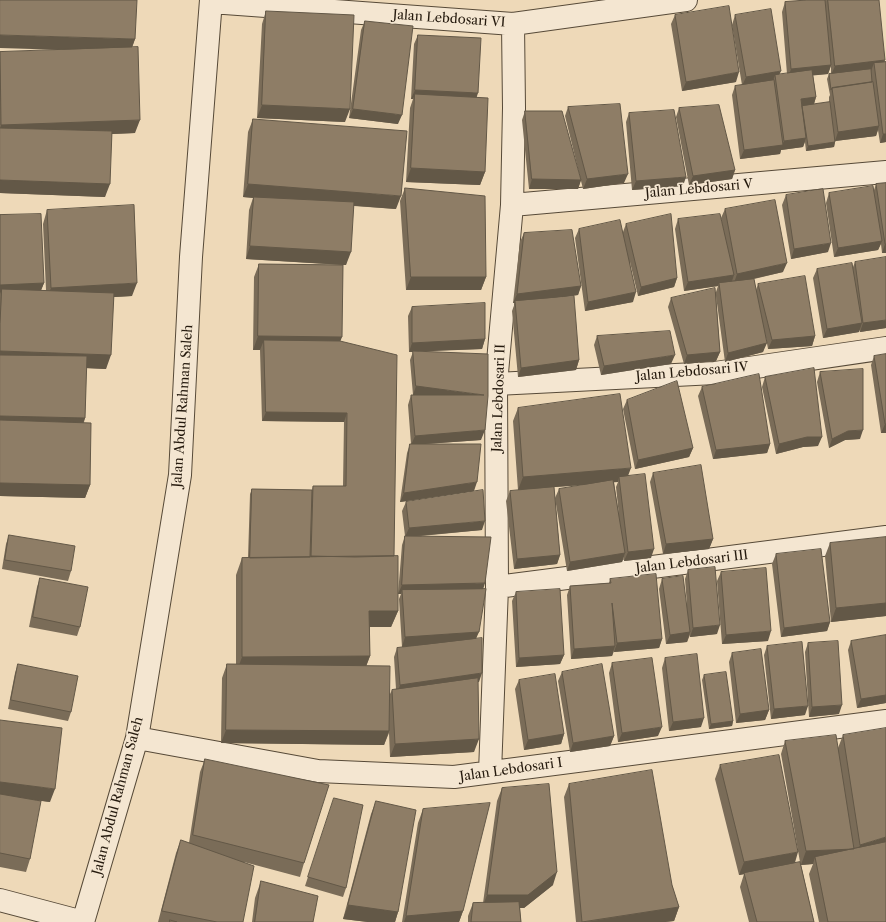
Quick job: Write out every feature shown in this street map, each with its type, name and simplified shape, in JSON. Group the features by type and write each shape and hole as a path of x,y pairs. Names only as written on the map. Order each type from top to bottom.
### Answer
{"street":[{"name":"Jalan Lebdosari VI","path":"211,1 513,24 686,0"},
{"name":"Jalan Abdul Rahman Saleh","path":"83,922 137,738 180,475 191,257 211,1"},
{"name":"Jalan Lebdosari II","path":"490,772 497,587 496,384 512,205 514,108 513,24"},
{"name":"Jalan Lebdosari V","path":"512,205 886,172"},
{"name":"Jalan Lebdosari IV","path":"496,384 715,373 886,348"},
{"name":"Jalan Lebdosari III","path":"497,587 886,537"},
{"name":"Jalan Lebdosari I","path":"137,738 318,771 454,778 886,720"},
{"path":"0,900 83,922"}],"building":[{"path":"0,0 137,0 135,39 0,35"},
{"path":"825,0 831,65 791,69 785,2"},
{"path":"828,0 879,0 885,60 835,66"},
{"path":"729,6 739,72 686,82 675,15"},
{"path":"771,9 781,71 746,77 735,15"},
{"path":"266,11 354,15 350,109 262,105"},
{"path":"365,21 413,26 402,115 353,109"},
{"path":"418,35 481,38 478,93 415,90"},
{"path":"138,47 140,120 1,125 0,52"},
{"path":"886,62 886,134 883,134 874,63"},
{"path":"871,69 872,82 832,88 831,90 829,74"},
{"path":"812,70 816,97 801,99 806,138 784,141 775,75"},
{"path":"774,80 783,145 744,150 735,86"},
{"path":"873,82 879,126 838,132 832,88"},
{"path":"415,94 488,98 485,172 411,168"},
{"path":"830,102 835,142 808,146 802,106"},
{"path":"620,104 628,174 587,179 568,107"},
{"path":"719,105 735,170 693,176 679,108"},
{"path":"674,110 686,177 636,181 629,113"},
{"path":"525,111 562,111 581,180 532,179"},
{"path":"253,119 407,131 401,196 248,184"},
{"path":"0,128 112,131 110,184 0,180"},
{"path":"886,183 886,244 885,244 876,184"},
{"path":"873,186 882,241 838,248 829,193"},
{"path":"405,188 485,196 486,277 411,277"},
{"path":"823,189 831,243 794,249 786,195"},
{"path":"254,197 354,202 351,252 250,246"},
{"path":"775,200 787,263 737,274 725,209"},
{"path":"134,205 137,283 51,288 47,210"},
{"path":"41,214 44,283 0,285 0,215"},
{"path":"671,214 677,278 641,287 626,224"},
{"path":"720,214 734,275 688,282 678,219"},
{"path":"620,220 636,292 588,302 579,229"},
{"path":"572,230 581,286 517,294 524,233"},
{"path":"886,257 886,320 863,323 855,262"},
{"path":"852,263 862,323 827,329 817,269"},
{"path":"259,264 343,265 342,337 258,336"},
{"path":"805,276 815,336 772,340 758,284"},
{"path":"754,279 767,343 728,353 719,283"},
{"path":"715,288 720,352 687,355 671,298"},
{"path":"2,289 114,293 111,355 0,351"},
{"path":"574,296 579,360 521,368 515,301"},
{"path":"485,303 485,339 412,343 412,307"},
{"path":"670,331 675,355 604,366 597,336"},
{"path":"264,340 340,341 397,355 394,556 311,556 313,486 346,486 347,413 266,412"},
{"path":"413,351 488,354 488,396 485,430 415,436 411,395 484,395 416,386"},
{"path":"886,354 886,424 885,424 874,356"},
{"path":"0,355 87,356 85,418 0,416"},
{"path":"814,368 822,437 807,437 779,444 765,377"},
{"path":"863,369 863,430 848,431 832,439 820,372"},
{"path":"759,374 770,444 716,450 702,387"},
{"path":"677,381 693,448 638,460 627,400"},
{"path":"620,394 631,468 523,477 518,408"},
{"path":"0,420 91,423 90,485 0,483"},
{"path":"410,444 481,444 477,482 404,493"},
{"path":"701,465 713,539 666,544 653,473"},
{"path":"645,474 654,549 628,552 619,477"},
{"path":"613,480 625,553 570,562 559,489"},
{"path":"554,487 560,555 517,559 510,491"},
{"path":"252,489 312,490 310,557 250,558"},
{"path":"483,490 485,521 409,528 406,502"},
{"path":"9,535 75,546 71,571 5,560"},
{"path":"405,536 491,537 485,583 402,585"},
{"path":"886,537 886,603 836,608 830,543"},
{"path":"821,549 830,622 784,628 776,554"},
{"path":"398,556 398,611 369,611 370,656 242,657 242,558"},
{"path":"715,567 720,625 693,628 688,570"},
{"path":"766,568 771,631 726,635 721,572"},
{"path":"656,574 662,639 617,643 612,603 615,646 574,649 570,586 611,583 610,579"},
{"path":"683,576 690,632 670,635 662,579"},
{"path":"40,578 88,587 80,627 33,617"},
{"path":"486,589 479,632 405,637 402,590"},
{"path":"560,589 564,655 519,658 516,592"},
{"path":"886,635 886,695 861,699 851,641"},
{"path":"482,638 482,673 400,685 397,648"},
{"path":"838,641 842,705 812,707 808,643"},
{"path":"802,642 808,706 774,709 767,646"},
{"path":"761,649 769,710 740,714 732,653"},
{"path":"697,654 704,718 673,722 665,658"},
{"path":"652,658 662,727 622,733 612,663"},
{"path":"18,664 78,676 71,712 11,700"},
{"path":"227,664 390,666 389,731 226,730"},
{"path":"602,664 614,736 573,743 562,672"},
{"path":"726,672 733,721 711,724 704,675"},
{"path":"555,674 564,734 528,740 519,680"},
{"path":"478,678 479,739 395,744 392,690"},
{"path":"0,720 62,728 55,789 0,782"},
{"path":"886,728 886,837 860,845 843,735"},
{"path":"836,735 854,849 806,851 785,741"},
{"path":"779,755 798,852 744,862 720,765"},
{"path":"205,759 329,785 304,863 193,835"},
{"path":"652,770 672,885 679,907 582,922 569,784"},
{"path":"549,784 557,872 528,895 487,895 502,788"},
{"path":"0,794 41,801 30,859 0,853"},
{"path":"334,798 363,805 346,888 308,877"},
{"path":"376,801 416,810 398,912 348,905"},
{"path":"490,803 463,911 406,916 423,809"},
{"path":"181,840 254,866 243,922 217,922 162,911"},
{"path":"886,842 886,922 828,922 815,857"},
{"path":"800,862 814,922 757,922 744,873"},
{"path":"261,881 318,896 313,922 255,922"},
{"path":"519,902 521,922 471,922 473,903"}]}
